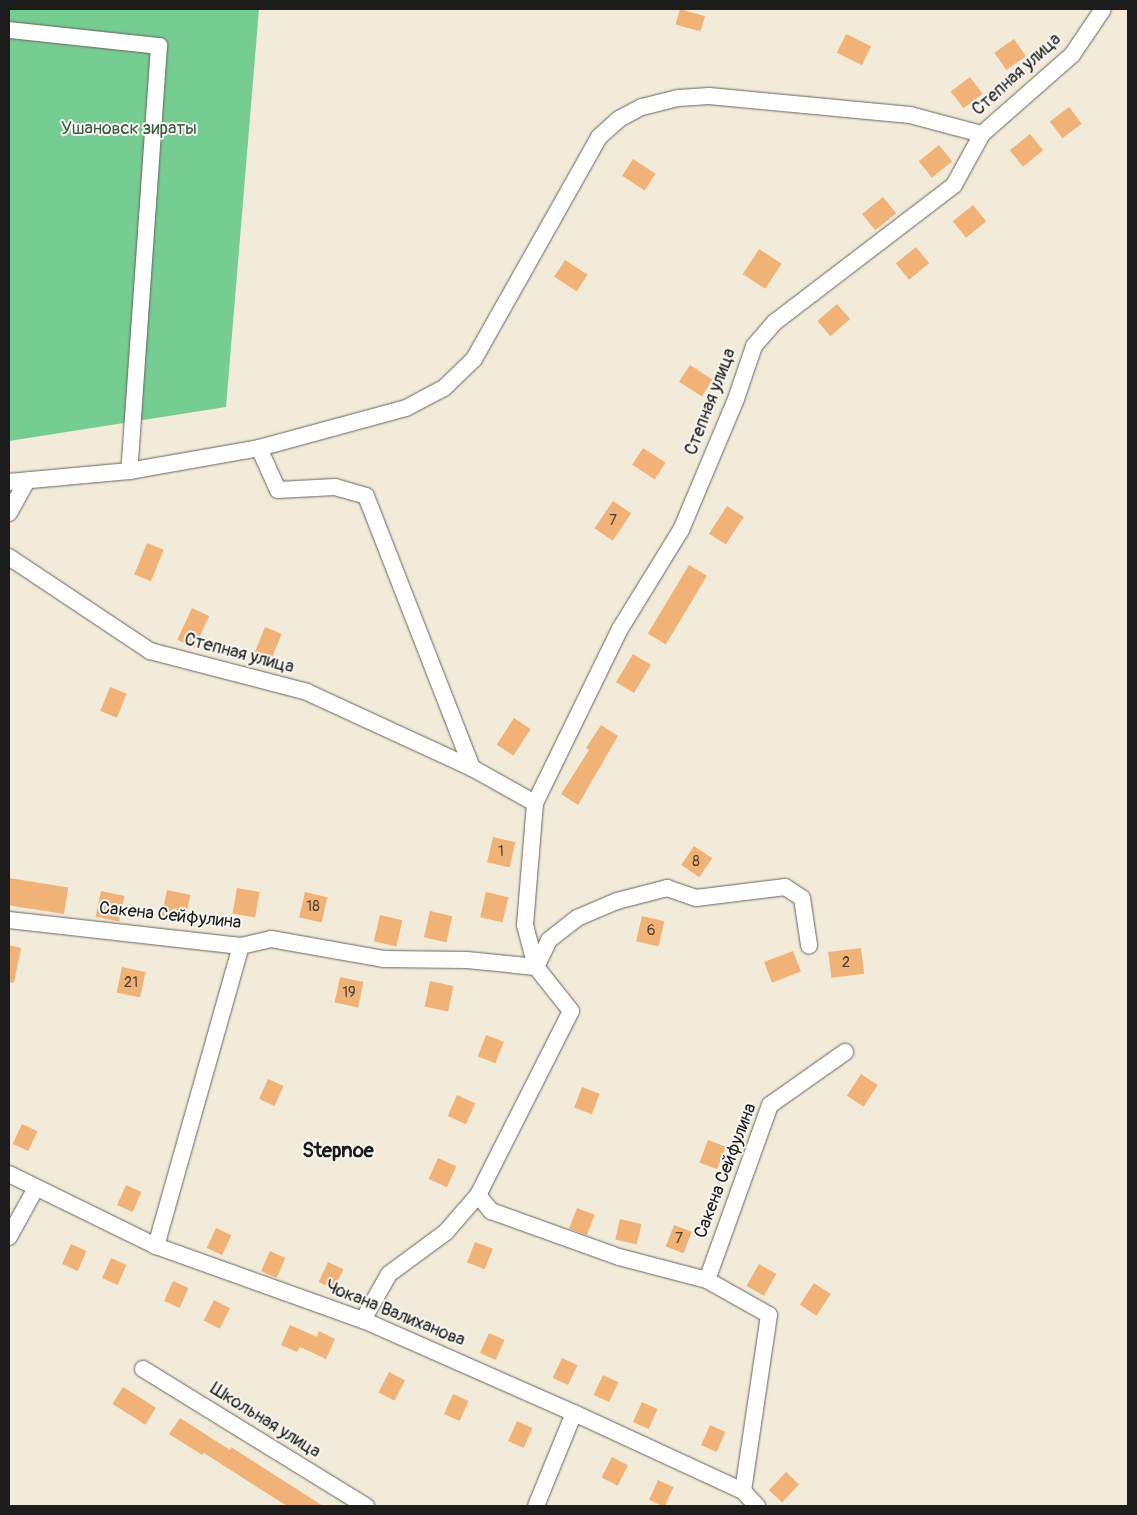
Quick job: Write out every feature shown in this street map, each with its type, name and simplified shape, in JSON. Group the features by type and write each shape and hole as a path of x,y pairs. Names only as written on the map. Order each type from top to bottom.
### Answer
{"street":[{"name":"Степная улица","path":"536,967 525,925 535,803 620,629 681,530 736,400 754,346 776,322 954,185 982,134 1072,55 1103,9"},
{"path":"9,30 159,46 129,471"},
{"path":"9,482 129,471 260,448 406,408 444,388 474,359 599,137 620,119 642,107 679,98 709,96 910,114 982,134"},
{"path":"260,448 278,490 335,487 366,496 472,768"},
{"path":"9,513 27,481"},
{"name":"Степная улица","path":"9,557 150,651 307,692 472,768 535,803"},
{"path":"363,1320 389,1274 446,1232 478,1195 570,1011 536,967 549,940 576,918 617,901 667,888 696,898 785,886 802,898 809,945"},
{"name":"Сакена Сейфулина","path":"9,920 241,946 271,939 383,959 467,960 536,967"},
{"path":"156,1246 241,946"},
{"name":"Сакена Сейфулина","path":"707,1280 770,1105 845,1052"},
{"name":"Чокана Валиханова","path":"9,1174 156,1246 363,1320 574,1412 743,1491 758,1506"},
{"path":"9,1238 36,1188"},
{"path":"478,1195 492,1211 619,1256 707,1280 769,1315 743,1491"},
{"name":"Школьная улица","path":"143,1369 366,1506"},
{"path":"536,1506 574,1412"}],"green space":[{"name":"Ушановск зираты","path":"9,9 259,9 226,407 9,441"}],"building":[{"path":"680,9 705,16 701,32 676,24"},
{"path":"846,34 871,46 862,65 837,53"},
{"path":"1014,39 1026,56 1006,70 994,53"},
{"path":"970,77 983,94 963,108 951,91"},
{"path":"1069,107 1082,124 1062,138 1050,121"},
{"path":"1030,134 1043,150 1023,167 1010,150"},
{"path":"939,145 952,161 932,178 919,161"},
{"path":"633,159 656,174 645,190 622,176"},
{"path":"883,197 896,213 875,230 862,214"},
{"path":"973,205 986,221 966,238 953,221"},
{"path":"916,247 929,263 909,280 896,263"},
{"path":"759,249 782,264 765,289 743,274"},
{"path":"565,260 588,275 577,291 554,277"},
{"path":"837,304 850,319 830,336 817,321"},
{"path":"690,365 713,380 702,396 679,382"},
{"path":"643,448 666,463 655,479 632,465"},
{"path":"613,501 631,513 613,541 595,528"},
{"path":"727,506 744,517 726,545 709,534"},
{"path":"147,543 164,550 151,581 134,575"},
{"path":"689,565 707,576 666,644 648,634"},
{"path":"192,608 209,616 194,648 177,640"},
{"path":"265,627 282,634 269,665 252,659"},
{"path":"633,654 651,665 634,693 616,682"},
{"path":"110,687 127,694 117,718 100,711"},
{"path":"514,718 531,729 513,756 497,745"},
{"path":"601,725 618,736 578,805 561,794 589,750 586,748"},
{"path":"493,837 515,842 510,868 487,862"},
{"path":"694,846 712,858 699,877 681,865"},
{"path":"9,878 68,887 64,914 9,905"},
{"path":"237,888 260,892 255,918 232,914"},
{"path":"167,890 190,895 185,920 162,915"},
{"path":"101,891 124,896 119,921 96,916"},
{"path":"305,892 327,897 322,923 299,917"},
{"path":"486,892 508,897 503,923 480,917"},
{"path":"430,911 452,916 446,942 424,937"},
{"path":"380,915 402,920 396,946 374,941"},
{"path":"642,916 664,921 659,947 636,941"},
{"path":"9,945 21,948 14,983 9,982"},
{"path":"861,948 864,974 831,978 828,952"},
{"path":"793,951 801,972 772,983 764,962"},
{"path":"122,967 145,972 140,997 117,992"},
{"path":"340,977 363,982 358,1007 335,1002"},
{"path":"430,981 453,986 448,1011 425,1006"},
{"path":"486,1035 504,1042 495,1063 478,1056"},
{"path":"861,1074 878,1085 864,1107 847,1096"},
{"path":"268,1079 284,1086 275,1106 259,1099"},
{"path":"582,1087 600,1094 592,1114 574,1108"},
{"path":"457,1095 475,1103 466,1124 448,1116"},
{"path":"22,1124 37,1131 28,1151 13,1144"},
{"path":"708,1140 726,1147 717,1169 699,1162"},
{"path":"438,1158 456,1166 447,1187 429,1179"},
{"path":"126,1185 142,1192 133,1212 117,1205"},
{"path":"577,1208 595,1215 587,1235 569,1229"},
{"path":"620,1219 641,1224 637,1244 615,1239"},
{"path":"674,1225 692,1232 683,1253 666,1246"},
{"path":"216,1228 231,1235 222,1255 207,1248"},
{"path":"475,1242 493,1249 485,1269 467,1263"},
{"path":"71,1244 87,1251 78,1271 62,1264"},
{"path":"270,1251 286,1258 277,1278 261,1271"},
{"path":"111,1258 127,1265 118,1285 102,1278"},
{"path":"328,1262 343,1269 334,1289 319,1282"},
{"path":"759,1264 776,1274 764,1296 746,1286"},
{"path":"173,1281 189,1288 180,1308 164,1301"},
{"path":"814,1283 831,1294 817,1316 800,1305"},
{"path":"214,1300 230,1308 220,1329 204,1320"},
{"path":"290,1325 317,1337 319,1331 335,1339 326,1359 300,1347 297,1352 281,1345"},
{"path":"489,1333 505,1340 496,1360 480,1353"},
{"path":"562,1358 577,1365 568,1385 553,1378"},
{"path":"389,1372 405,1380 395,1401 379,1392"},
{"path":"603,1375 618,1382 609,1402 594,1395"},
{"path":"123,1387 156,1408 145,1425 112,1404"},
{"path":"453,1394 469,1401 460,1421 444,1414"},
{"path":"642,1402 658,1409 649,1429 633,1422"},
{"path":"180,1418 230,1450 231,1447 323,1506 287,1506 204,1453 202,1455 169,1434"},
{"path":"517,1421 533,1428 524,1448 508,1441"},
{"path":"710,1425 726,1432 717,1452 701,1445"},
{"path":"612,1457 628,1465 618,1486 602,1477"},
{"path":"786,1472 799,1484 782,1503 769,1490"},
{"path":"658,1480 674,1487 665,1506 649,1500"}],"district":[{"name":"Stepnoe","path":"338,1150"}]}
